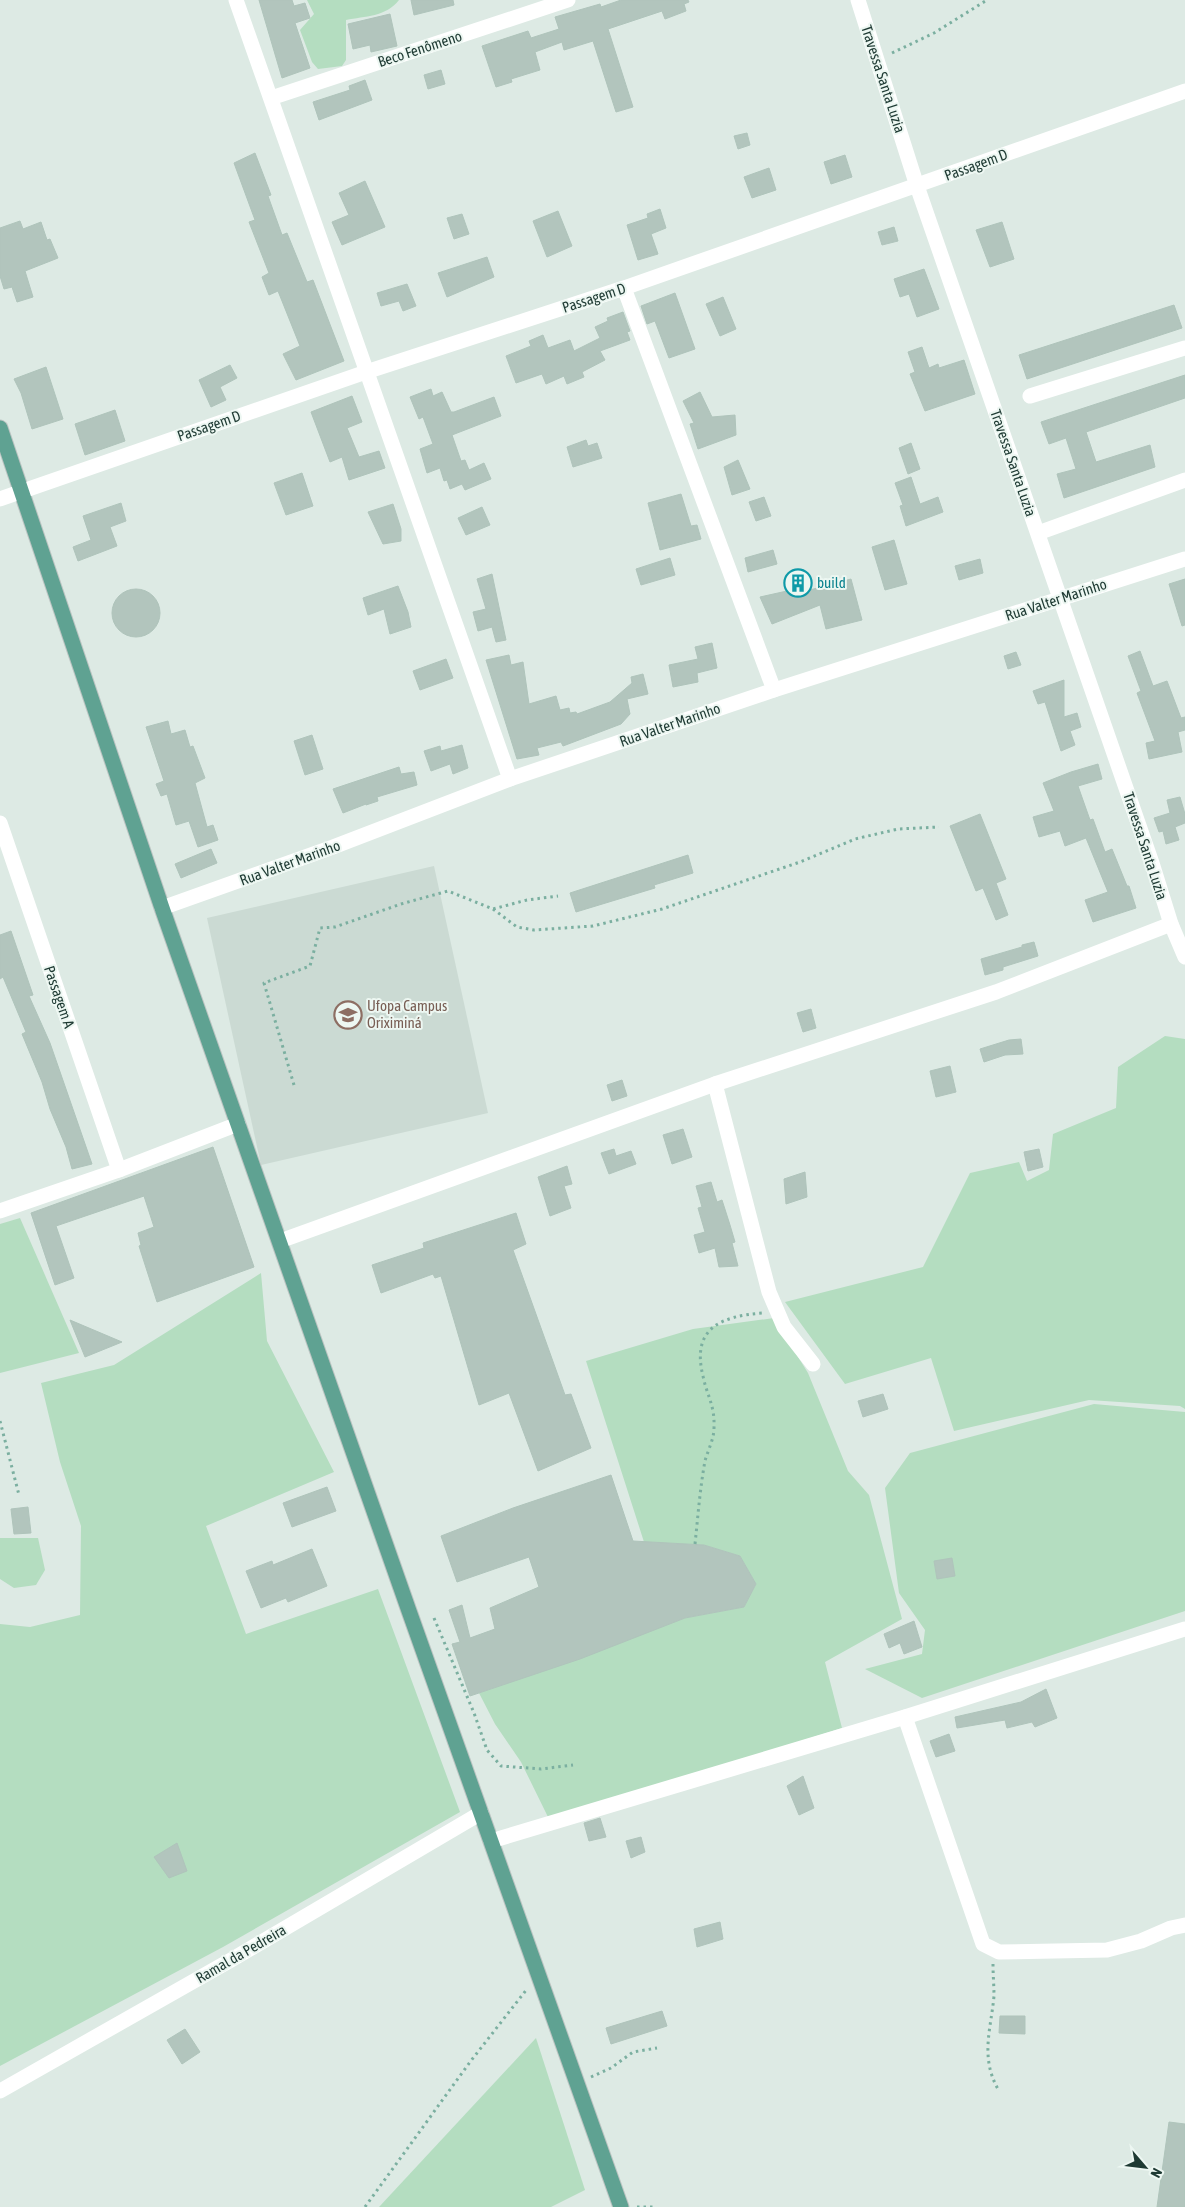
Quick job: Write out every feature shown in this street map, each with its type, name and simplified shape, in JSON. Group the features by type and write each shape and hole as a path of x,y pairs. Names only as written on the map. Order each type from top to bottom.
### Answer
{"main road":[{"path":"0,428 162,908 621,2207"}],"street":[{"path":"236,0 510,779"},
{"name":"Beco Fenômeno","path":"271,98 568,0"},
{"name":"Travessa Santa Luzia","path":"858,0 917,186 1152,863 1171,924 1185,957"},
{"name":"Passagem D","path":"0,499 366,372 624,288 1185,91"},
{"path":"624,288 774,690"},
{"path":"1030,396 1185,348"},
{"path":"1038,533 1185,480"},
{"name":"Rua Valter Marinho","path":"162,908 334,847 510,779 774,690 1185,559"},
{"name":"Passagem A","path":"0,823 119,1170"},
{"path":"280,1241 715,1084 996,992 1171,924"},
{"path":"715,1084 768,1292 784,1327 813,1364"},
{"path":"0,1211 119,1170 238,1124"},
{"path":"491,1841 905,1717 1185,1628"},
{"path":"905,1717 982,1944 993,1950 1031,1953 1107,1950 1141,1941 1171,1928 1185,1925"},
{"name":"Ramal da Pedreira","path":"0,2091 231,1960 481,1813"}],"path":[{"path":"877,61 934,33 987,0"},
{"path":"294,1085 264,983 310,966 320,928 335,927 401,904 448,891 493,909 517,928 549,930 593,926 662,909 800,862 855,839 898,829 939,827"},
{"path":"493,909 527,900 558,896"},
{"path":"695,1544 706,1460 714,1430 713,1404 702,1376 700,1344 711,1327 740,1314 776,1312"},
{"path":"0,1421 19,1495"},
{"path":"434,1618 474,1713 487,1750 500,1766 541,1770 574,1765"},
{"path":"993,1950 994,1996 987,2032 988,2059 993,2080 998,2089"},
{"path":"365,2207 470,2062 538,1975"},
{"path":"577,2083 611,2068 633,2052 657,2048"},
{"path":"637,2207 655,2207"}],"shaded area":[{"name":"Ufopa Campus Oriximiná","path":"434,866 488,1113 261,1165 207,918"}],"green space":[{"path":"307,0 399,0 394,6 382,13 346,20 346,60 342,66 318,69 312,62 300,30 314,14"},
{"path":"1165,1036 1185,1039 1185,1409 1180,1406 1089,1400 954,1431 931,1358 845,1384 785,1302 923,1267 970,1173 1019,1162 1027,1181 1049,1170 1053,1134 1116,1108 1118,1067"},
{"path":"20,1218 79,1353 0,1373 0,1224"},
{"path":"261,1273 267,1341 334,1472 206,1526 246,1634 378,1589 460,1812 223,1947 0,2066 0,1624 30,1627 80,1615 81,1526 60,1462 41,1383 114,1365"},
{"path":"774,1318 808,1373 848,1471 869,1495 902,1619 825,1662 842,1728 548,1817 521,1762 495,1724 479,1693 685,1618 744,1607 756,1584 740,1556 704,1545 644,1542 586,1361 693,1329"},
{"path":"1094,1404 1185,1412 1185,1611 922,1698 865,1669 922,1654 925,1630 899,1593 885,1488 910,1453"},
{"path":"0,1538 38,1538 45,1570 36,1585 14,1588 0,1579"},
{"path":"536,2038 585,2190 551,2207 379,2207"}],"building":[{"path":"259,0 292,0 294,6 305,3 310,18 295,23 310,68 282,78"},
{"path":"411,0 453,0 454,5 414,15"},
{"path":"621,0 688,0 689,2 684,4 686,11 665,19 662,11 608,29 633,107 616,112 593,41 564,50 562,42 535,52 540,70 511,79 512,82 496,87 482,46 528,31 531,38 559,29 555,17 600,4 601,7"},
{"path":"390,14 397,46 371,52 370,45 353,49 348,24"},
{"path":"441,70 445,84 428,89 424,75"},
{"path":"365,80 372,100 319,120 313,102 350,90 349,86"},
{"path":"747,133 750,145 738,149 734,136"},
{"path":"255,153 271,195 268,196 282,235 287,233 307,282 313,280 344,361 296,380 283,354 300,346 278,291 269,295 262,277 269,273 249,222 255,220 234,163"},
{"path":"845,155 852,177 831,184 824,162"},
{"path":"769,168 776,190 752,198 744,177"},
{"path":"365,181 385,227 342,245 332,222 349,215 339,193"},
{"path":"660,209 666,228 651,234 658,254 638,260 627,225 648,218 647,214"},
{"path":"558,211 572,246 547,257 533,221"},
{"path":"462,214 469,234 454,239 447,218"},
{"path":"20,221 23,229 41,222 47,240 50,239 58,258 25,271 33,297 17,302 12,287 4,289 0,276 0,228"},
{"path":"1002,222 1014,259 990,267 976,230"},
{"path":"894,227 898,241 882,245 878,232"},
{"path":"487,257 494,277 447,297 438,273"},
{"path":"924,269 939,309 917,317 909,294 900,297 894,279"},
{"path":"407,284 416,306 403,311 399,301 381,306 377,293"},
{"path":"675,293 695,349 669,358 655,321 647,324 641,306"},
{"path":"723,297 736,329 720,336 706,304"},
{"path":"1174,305 1182,328 1027,379 1019,355"},
{"path":"623,312 630,331 627,332 630,340 600,351 605,360 582,372 584,377 567,384 564,376 546,384 542,374 516,383 506,356 531,346 529,341 543,335 548,348 570,340 574,351 600,338 595,327 608,321 607,318"},
{"path":"922,347 929,368 938,364 939,368 964,360 975,394 925,411 910,374 915,372 908,352"},
{"path":"230,365 237,378 220,387 226,400 211,407 199,380"},
{"path":"46,367 63,419 32,429 21,393 14,379"},
{"path":"1185,375 1185,398 1086,432 1096,462 1150,445 1155,467 1064,498 1057,474 1076,469 1066,438 1049,444 1041,422"},
{"path":"431,389 433,396 442,392 451,412 494,397 501,416 452,435 461,461 465,460 469,470 484,463 491,479 465,490 462,484 450,489 447,480 444,481 440,468 427,473 420,449 433,444 423,417 419,419 410,397"},
{"path":"700,392 712,417 735,415 736,435 698,449 690,424 694,423 683,401"},
{"path":"352,396 362,422 347,428 359,457 379,451 385,468 349,480 342,457 330,462 311,412"},
{"path":"115,410 125,441 85,455 75,424"},
{"path":"586,440 588,446 597,443 602,458 573,467 567,447"},
{"path":"911,443 920,469 908,474 899,448"},
{"path":"738,460 750,489 732,495 724,467"},
{"path":"302,473 313,506 286,515 274,483"},
{"path":"911,477 920,504 938,497 943,512 906,526 900,506 903,505 895,483"},
{"path":"681,494 691,526 697,525 701,539 660,550 648,503"},
{"path":"764,497 771,516 756,521 749,502"},
{"path":"121,503 126,521 110,527 117,546 78,561 73,547 91,540 83,516"},
{"path":"393,504 401,529 401,541 383,544 368,512"},
{"path":"482,507 490,525 466,535 458,518"},
{"path":"894,540 907,584 885,590 872,547"},
{"path":"773,550 777,564 748,572 745,558"},
{"path":"670,558 675,575 641,585 636,569"},
{"path":"980,559 983,573 959,580 955,566"},
{"path":"492,574 506,640 496,642 492,627 478,631 473,612 486,609 477,579"},
{"path":"851,579 862,620 826,629 820,605 772,624 760,597 805,587 806,591"},
{"path":"1185,579 1185,625 1182,626 1169,584"},
{"path":"398,586 408,612 411,627 390,634 384,609 368,615 363,598"},
{"path":"131,589 141,589 153,596 160,608 160,618 153,630 141,637 131,637 123,633 116,626 112,618 112,608 116,600 123,593"},
{"path":"712,643 717,668 697,673 698,682 673,687 669,665 698,659 695,647"},
{"path":"1140,651 1153,686 1167,681 1181,718 1185,717 1185,730 1178,732 1182,752 1149,759 1146,743 1155,741 1137,693 1141,691 1128,656"},
{"path":"1016,652 1021,665 1008,669 1004,656"},
{"path":"509,655 511,665 523,662 529,704 556,696 560,710 569,708 570,713 576,712 577,714 610,702 632,683 631,677 643,674 648,694 627,699 630,714 621,724 563,746 561,742 537,748 539,755 517,759 486,660"},
{"path":"446,659 453,678 420,690 413,671"},
{"path":"1064,680 1064,717 1077,713 1081,727 1070,731 1075,745 1061,751 1045,702 1038,704 1033,691"},
{"path":"168,721 171,734 185,730 190,747 193,746 205,778 195,783 207,827 213,825 218,840 198,847 189,821 176,825 167,794 161,796 156,784 164,781 146,727"},
{"path":"312,735 323,769 305,775 294,741"},
{"path":"462,745 468,768 453,774 450,764 431,771 424,751 440,746 441,751"},
{"path":"1098,764 1102,779 1078,786 1090,820 1093,819 1105,852 1112,849 1127,886 1129,886 1136,908 1093,922 1085,900 1108,892 1086,838 1065,846 1060,831 1039,837 1033,817 1054,811 1043,783"},
{"path":"399,767 401,774 414,772 417,785 377,797 378,801 343,813 333,789"},
{"path":"1180,797 1185,814 1185,823 1175,827 1179,840 1166,844 1163,831 1159,832 1154,818 1170,813 1167,800"},
{"path":"980,814 1006,879 996,883 1008,915 996,920 983,888 976,891 950,826"},
{"path":"211,849 217,863 181,878 175,864"},
{"path":"688,855 693,873 654,885 655,888 576,912 570,893"},
{"path":"11,931 33,995 29,996 50,1043 92,1164 72,1169 42,1082 22,1034 26,1032 3,977 0,979 0,935"},
{"path":"1034,942 1038,956 985,975 981,959"},
{"path":"811,1009 816,1028 803,1032 797,1013"},
{"path":"1021,1039 1023,1054 1005,1055 984,1062 980,1049 1009,1040"},
{"path":"950,1066 956,1092 936,1097 930,1071"},
{"path":"622,1080 627,1096 612,1101 607,1085"},
{"path":"683,1129 692,1157 672,1164 663,1135"},
{"path":"213,1147 254,1267 157,1302 139,1246 141,1245 138,1233 154,1227 144,1196 56,1226 74,1278 55,1285 31,1213"},
{"path":"614,1149 616,1156 631,1151 636,1164 609,1174 601,1153"},
{"path":"1039,1149 1043,1167 1028,1171 1024,1152"},
{"path":"567,1166 572,1184 564,1186 571,1208 550,1216 538,1177"},
{"path":"805,1172 807,1197 786,1204 784,1179"},
{"path":"711,1182 717,1202 722,1200 735,1242 732,1243 738,1266 719,1267 715,1248 699,1253 694,1235 705,1232 698,1208 702,1207 696,1186"},
{"path":"516,1213 526,1244 513,1250 565,1395 571,1394 591,1448 538,1471 509,1393 479,1405 441,1276 435,1278 433,1274 381,1293 372,1265 424,1248 423,1243"},
{"path":"70,1320 122,1342 85,1357"},
{"path":"883,1394 888,1409 863,1417 858,1401"},
{"path":"611,1475 633,1541 704,1545 740,1556 756,1584 744,1607 685,1618 580,1659 470,1696 452,1644 460,1642 449,1610 462,1605 470,1638 495,1629 490,1608 539,1587 529,1557 457,1582 441,1536 513,1508"},
{"path":"327,1487 336,1511 292,1527 283,1503"},
{"path":"28,1507 31,1533 14,1534 11,1509"},
{"path":"312,1549 327,1586 288,1602 286,1598 261,1608 246,1571 272,1561 273,1565"},
{"path":"952,1558 955,1576 937,1579 934,1561"},
{"path":"914,1621 922,1647 904,1654 900,1643 889,1648 884,1634"},
{"path":"1046,1689 1057,1718 1035,1727 1032,1722 1007,1728 1005,1720 957,1728 955,1717 1021,1702"},
{"path":"949,1734 955,1751 936,1757 930,1741"},
{"path":"803,1776 814,1808 799,1815 787,1786"},
{"path":"600,1818 606,1837 589,1841 584,1823"},
{"path":"641,1837 645,1852 631,1858 626,1841"},
{"path":"177,1843 187,1871 169,1878 154,1857"},
{"path":"720,1922 723,1939 697,1947 694,1929"},
{"path":"662,2011 667,2026 611,2044 606,2028"},
{"path":"1000,2016 1025,2016 1025,2034 999,2033"},
{"path":"185,2029 200,2052 182,2064 167,2040"},
{"path":"1169,2122 1185,2124 1185,2207 1157,2207"}],"place":[{"name":"build","path":"798,583"},
{"name":"Ufopa Campus Oriximiná","path":"348,1015"}]}
